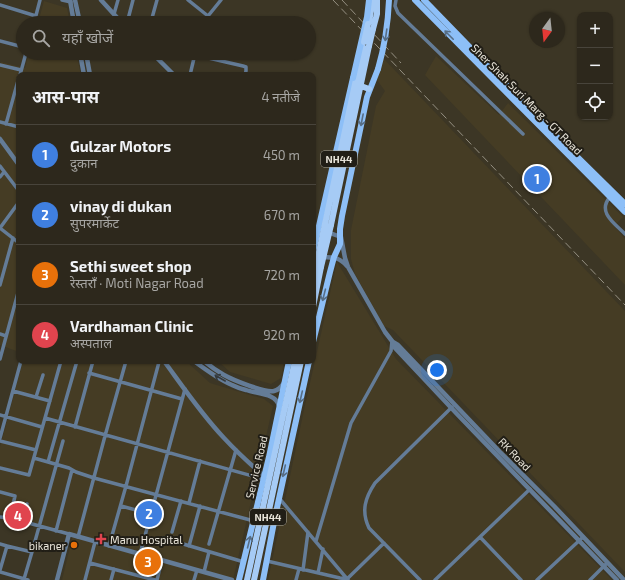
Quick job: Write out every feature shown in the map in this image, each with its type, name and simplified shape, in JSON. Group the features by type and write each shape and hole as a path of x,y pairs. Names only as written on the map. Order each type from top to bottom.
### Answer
{"highway":[{"name":"NH44","path":"316,276 317,265 361,86 367,44 368,24 371,11 370,0"},
{"name":"NH44","path":"328,224 352,88 373,29 377,14 378,0"},
{"path":"361,86 370,86"},
{"name":"NH44","path":"251,579 294,364"},
{"name":"NH44","path":"251,579 300,364"}],"main road":[{"path":"316,224 352,88 370,0"},
{"path":"316,330 334,257 338,249 342,216 364,109 370,86 378,69 385,42 389,0"},
{"name":"Sher Shah Suri Marg - GT Road","path":"415,0 625,212"},
{"name":"Sher Shah Suri Marg - GT Road","path":"424,0 559,139 625,204"},
{"path":"317,265 316,261 323,262 328,266 330,272"},
{"path":"279,409 289,364"},
{"path":"263,580 308,364"},
{"name":"Service Road","path":"239,580 279,409"}],"street":[{"path":"0,6 36,16 40,0"},
{"path":"62,0 73,1"},
{"path":"102,0 114,14"},
{"path":"114,14 118,0"},
{"path":"129,16 133,0"},
{"path":"153,16 158,0"},
{"path":"188,0 208,16 221,0"},
{"path":"396,0 395,6 398,12 523,134"},
{"path":"73,1 74,16"},
{"path":"73,1 78,16"},
{"path":"0,41 16,45"},
{"path":"0,65 21,70 24,60"},
{"path":"81,60 83,72"},
{"path":"87,60 89,72"},
{"path":"159,60 171,72"},
{"path":"191,72 194,60"},
{"path":"219,60 246,67 246,72"},
{"path":"6,124 16,87"},
{"path":"0,122 16,126"},
{"path":"0,139 16,160"},
{"path":"0,166 16,187"},
{"path":"0,177 4,172"},
{"path":"610,196 605,203 606,214 625,234"},
{"path":"16,208 0,228 16,240"},
{"path":"316,228 340,237 348,267"},
{"path":"0,285 13,238"},
{"path":"316,254 319,257 334,257 342,260 348,267"},
{"name":"RK Road","path":"348,267 395,348 606,564 624,580"},
{"path":"0,359 16,300"},
{"path":"0,334 6,336"},
{"path":"316,541 351,423 390,351 392,341"},
{"path":"0,438 20,364"},
{"path":"0,468 29,475 59,364"},
{"path":"48,462 76,364"},
{"path":"75,427 92,364"},
{"path":"78,537 125,364"},
{"path":"109,546 158,364"},
{"path":"162,364 185,389 210,423 264,478"},
{"path":"198,364 231,385 274,398 279,404 279,409"},
{"path":"208,364 226,376 266,390 274,391 280,388 285,380"},
{"path":"89,373 182,399"},
{"path":"36,398 42,375"},
{"path":"248,391 249,385"},
{"path":"140,554 185,389"},
{"path":"13,391 50,401"},
{"path":"420,580 369,528 364,512 366,499 375,483 453,406"},
{"name":"RK Road","path":"453,406 530,489 581,538"},
{"path":"0,415 42,427"},
{"path":"45,418 105,436 264,478"},
{"path":"0,441 36,450"},
{"path":"7,546 0,571 26,579 63,441"},
{"path":"209,544 236,450"},
{"path":"34,458 69,468 94,478 254,521"},
{"path":"188,503 200,461"},
{"path":"56,531 72,470"},
{"path":"435,580 530,489"},
{"path":"0,492 15,496 10,518"},
{"path":"279,498 323,549 347,580"},
{"path":"172,532 181,501"},
{"path":"22,522 27,504"},
{"path":"120,506 151,514"},
{"path":"189,546 200,506"},
{"path":"0,517 10,518 69,534 232,580"},
{"path":"296,580 301,569 308,532"},
{"path":"57,580 69,534"},
{"path":"480,537 521,580"},
{"path":"163,538 244,562"},
{"path":"537,580 581,538"},
{"path":"85,580 95,542"},
{"path":"347,580 384,543"},
{"path":"0,544 32,552"},
{"path":"318,573 323,549"},
{"path":"204,572 209,552"},
{"path":"90,562 156,580 162,560"},
{"path":"267,561 347,580"},
{"path":"590,580 606,564"},
{"name":"RK Road","path":"606,564 617,580"},
{"path":"111,580 114,569"},
{"path":"194,580 197,570"}],"shaded area":[{"path":"44,1 67,8 69,16 40,16"},
{"path":"436,56 499,115 508,103 623,217 614,226 625,239 625,285 425,75"},
{"path":"383,58 625,311 625,572 393,330 384,326 355,274 351,259 351,230 376,106 385,91 377,80"},
{"path":"27,60 78,60 80,72 16,72 16,351 0,345 0,67 1,62 25,68"},
{"path":"337,262 396,359 612,580 268,580 304,410 314,364 316,364 316,356"},
{"path":"22,364 189,364 210,383 264,399 273,406 233,580 62,580 73,535 0,513 0,447"},
{"path":"221,364 283,364 281,378 271,384 230,372"}],"railway":[{"path":"333,0 625,305"},
{"path":"342,0 401,63"}],"place":[{"name":"Gulzar Motors","path":"537,179"},
{"name":"vinay di dukan","path":"149,514"},
{"name":"Vardhaman Clinic","path":"18,516"},
{"name":"Manu Hospital","path":"101,539"},
{"name":"bikaner","path":"74,545"},
{"name":"Sethi sweet shop","path":"148,562"}]}
